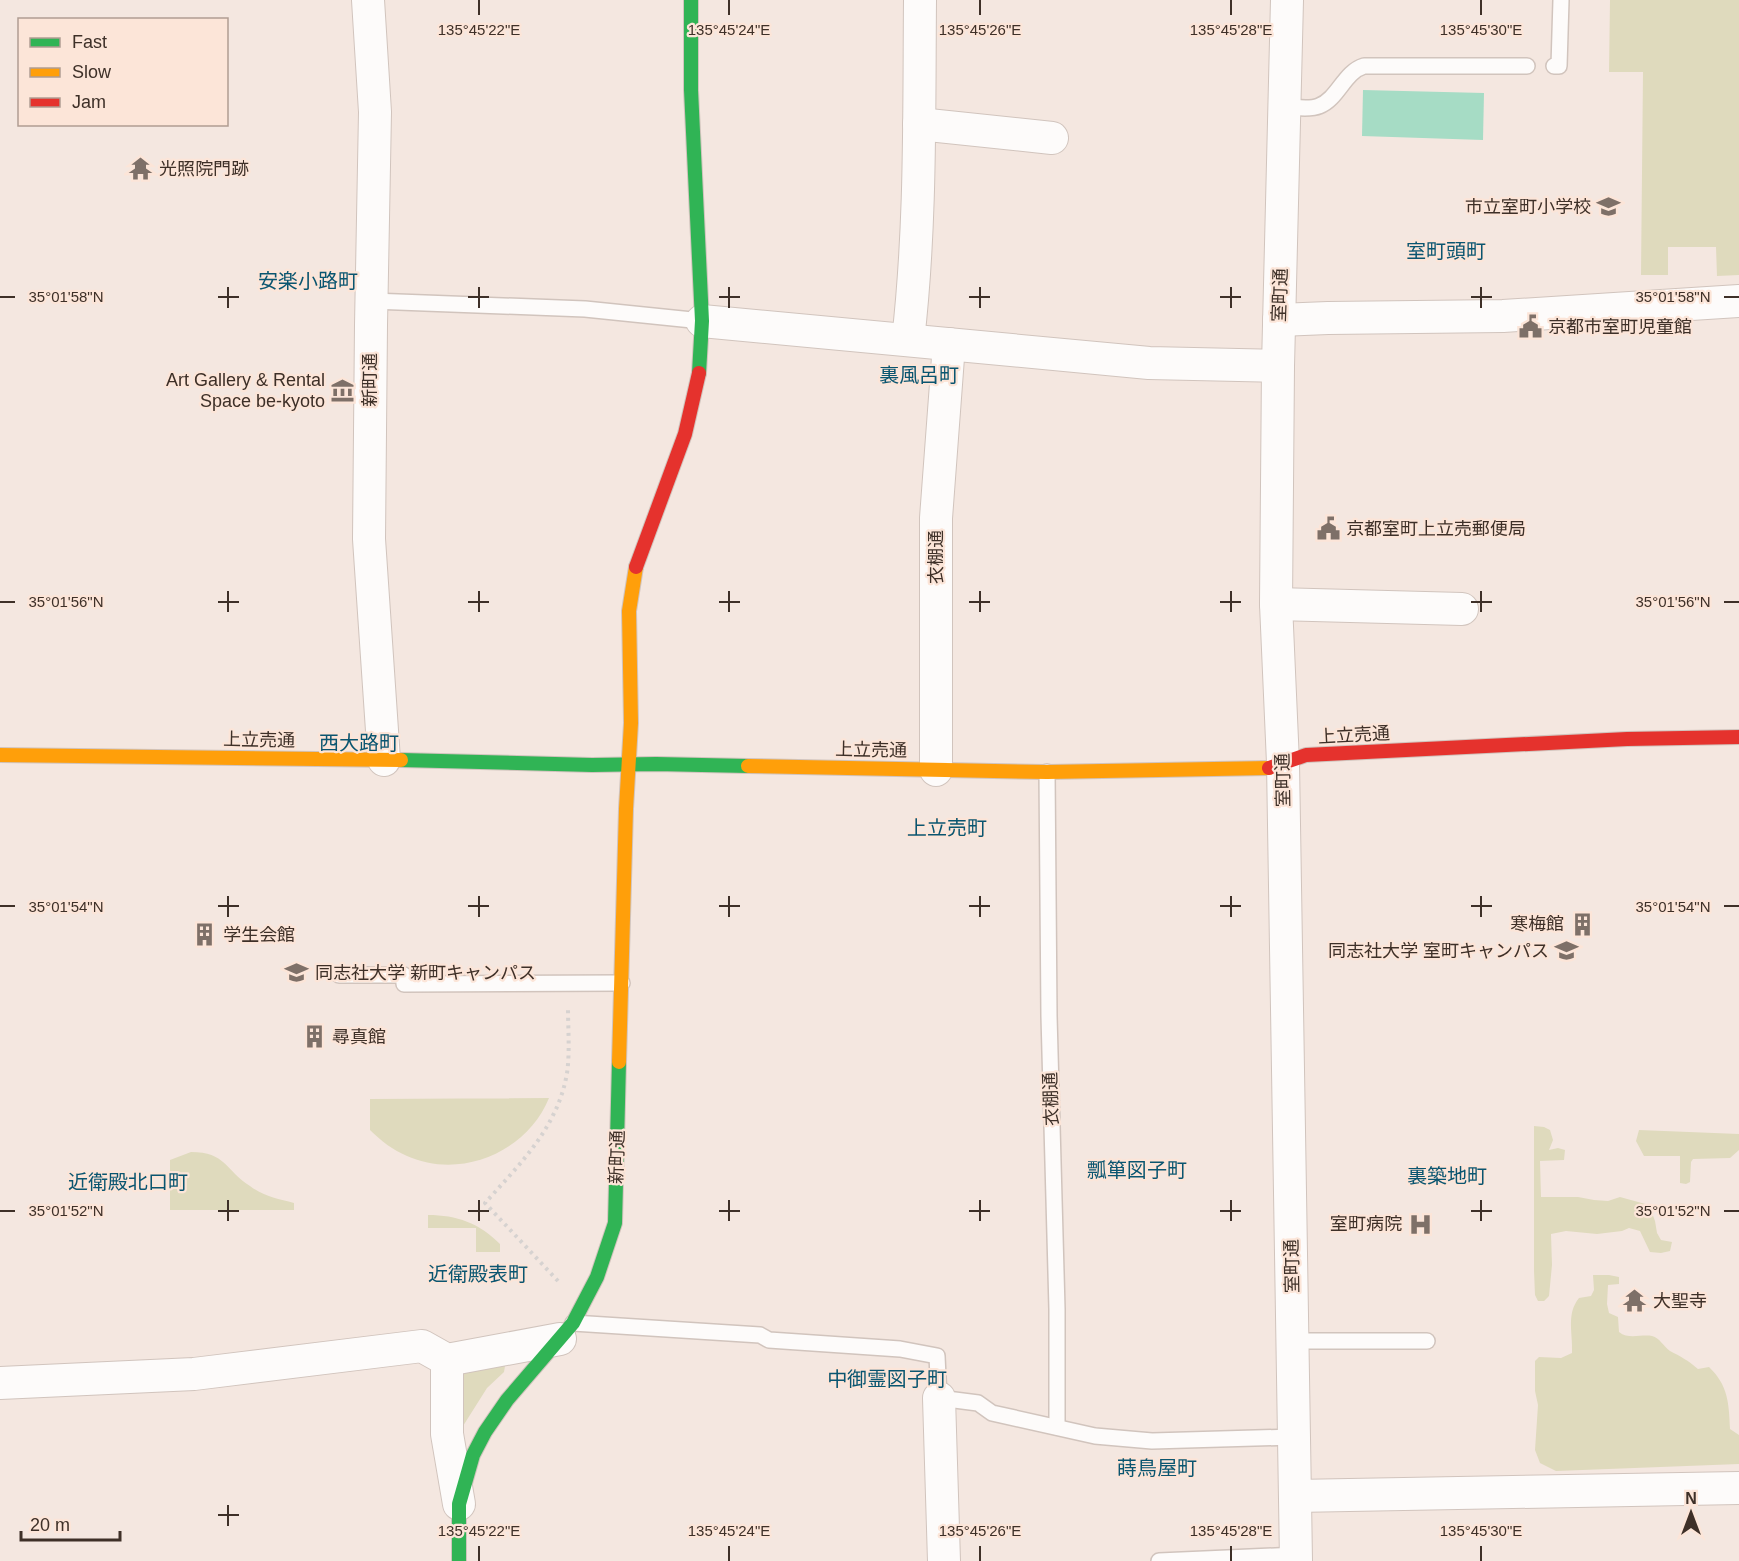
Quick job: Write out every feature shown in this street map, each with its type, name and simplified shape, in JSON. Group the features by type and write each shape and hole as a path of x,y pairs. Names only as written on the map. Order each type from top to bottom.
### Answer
{"street":[{"name":"新町通","path":"368,0 375,112 369,539 384,760"},
{"name":"新町通","path":"459,1504 473,1455 485,1432 507,1400 566,1331 597,1277 615,1223 631,723 630,611 637,561 684,434 699,378 702,321 691,90 691,0"},
{"path":"908,340 918,213 921,0"},
{"name":"室町通","path":"1287,0 1278,366 1276,604 1283,762 1296,1558"},
{"path":"919,124 1052,138"},
{"path":"1279,320 1503,316 1739,301"},
{"path":"702,321 1149,363 1278,366"},
{"name":"衣棚通","path":"936,770 936,518 949,344"},
{"path":"1276,604 1462,609"},
{"name":"上立売通","path":"0,754 1047,772 1266,769 1306,755 1739,737"},
{"path":"0,1383 194,1374 422,1346 447,1360 566,1331"},
{"name":"新町通","path":"447,1360 447,1434 459,1504 459,1561"},
{"path":"939,1398 944,1561"},
{"path":"1295,1496 1739,1488"}],"lane":[{"path":"1554,66 1559,66 1561,0"},
{"path":"1286,107 1319,106 1330,99 1356,68 1364,66 1527,66"},
{"path":"372,301 585,309 702,321"},
{"name":"衣棚通","path":"1047,772 1049,1016 1058,1309 1058,1427"},
{"path":"339,975 404,975 404,984 622,983"},
{"path":"566,1331 760,1335 769,1340 922,1352 937,1356 939,1398 978,1403 992,1413 1095,1436 1152,1441 1294,1437"},
{"path":"1293,1341 1427,1341"},
{"path":"1159,1561 1296,1558"}],"path":[{"path":"560,1283 485,1203 534,1147 549,1123 560,1098 567,1072 569,983"}],"shaded area":[{"path":"1610,0 1739,0 1739,275 1717,276 1716,247 1668,247 1668,275 1641,275 1643,72 1609,72"},
{"path":"1363,90 1484,93 1483,140 1362,136"},
{"path":"549,1098 539,1117 509,1146 490,1156 470,1162 449,1165 428,1163 397,1151 370,1130 370,1099"},
{"path":"1534,1126 1550,1130 1553,1140 1549,1150 1558,1148 1565,1150 1564,1160 1540,1161 1541,1197 1578,1197 1608,1201 1620,1197 1649,1205 1661,1240 1672,1242 1670,1251 1650,1252 1640,1231 1629,1228 1597,1234 1566,1231 1551,1234 1552,1265 1549,1296 1544,1301 1538,1301 1535,1295 1534,1271"},
{"path":"1639,1130 1739,1134 1739,1150 1730,1158 1693,1159 1690,1182 1680,1183 1680,1156 1644,1156 1636,1141"},
{"path":"191,1152 211,1155 260,1192 294,1203 294,1210 170,1210 170,1160"},
{"path":"428,1215 458,1219 476,1226 500,1244 500,1252 476,1252 476,1228 428,1228"},
{"path":"1593,1275 1619,1277 1619,1284 1608,1285 1607,1304 1609,1313 1618,1317 1619,1332 1627,1336 1655,1337 1670,1351 1698,1369 1709,1367 1715,1374 1726,1395 1730,1429 1739,1435 1739,1464 1556,1471 1540,1463 1535,1450 1538,1405 1535,1391 1535,1361 1539,1357 1561,1358 1572,1353 1571,1317 1579,1298 1591,1296 1594,1290"},
{"path":"499,1360 505,1366 504,1372 487,1388 463,1426 461,1366"}],"traffic: fast":[{"path":"691,0 691,90 702,321 699,373"},
{"path":"401,760 748,766"},
{"path":"459,1561 459,1504 473,1455 485,1432 507,1400 573,1323 597,1277 615,1223 619,1062"}],"traffic: slow":[{"path":"619,1062 626,809 631,723 629,611 636,567"},
{"path":"0,755 401,760"},
{"path":"748,766 1047,772 1269,768"}],"traffic: jam":[{"path":"636,567 685,434 699,373"},
{"path":"1269,768 1306,755 1627,739 1739,737"}],"place":[{"name":"光照院門跡","path":"141,169"},
{"name":"市立室町小学校","path":"1609,207"},
{"name":"京都市室町児童館","path":"1530,327"},
{"name":"Art Gallery & Rental Space be-kyoto","path":"343,390"},
{"name":"京都室町上立売郵便局","path":"1328,529"},
{"name":"寒梅館","path":"1582,924"},
{"name":"学生会館","path":"205,935"},
{"name":"同志社大学 室町キャンパス","path":"1567,951"},
{"name":"同志社大学 新町キャンパス","path":"297,973"},
{"name":"尋真館","path":"314,1037"},
{"name":"室町病院","path":"1420,1224"},
{"name":"大聖寺","path":"1635,1301"}],"district":[{"name":"室町頭町","path":"1446,251"},
{"name":"安楽小路町","path":"308,281"},
{"name":"裏風呂町","path":"919,375"},
{"name":"西大路町","path":"359,743"},
{"name":"上立売町","path":"947,828"},
{"name":"瓢箪図子町","path":"1137,1170"},
{"name":"裏築地町","path":"1447,1176"},
{"name":"近衛殿北口町","path":"128,1182"},
{"name":"近衛殿表町","path":"478,1274"},
{"name":"中御霊図子町","path":"887,1379"},
{"name":"蒔鳥屋町","path":"1157,1468"}]}
